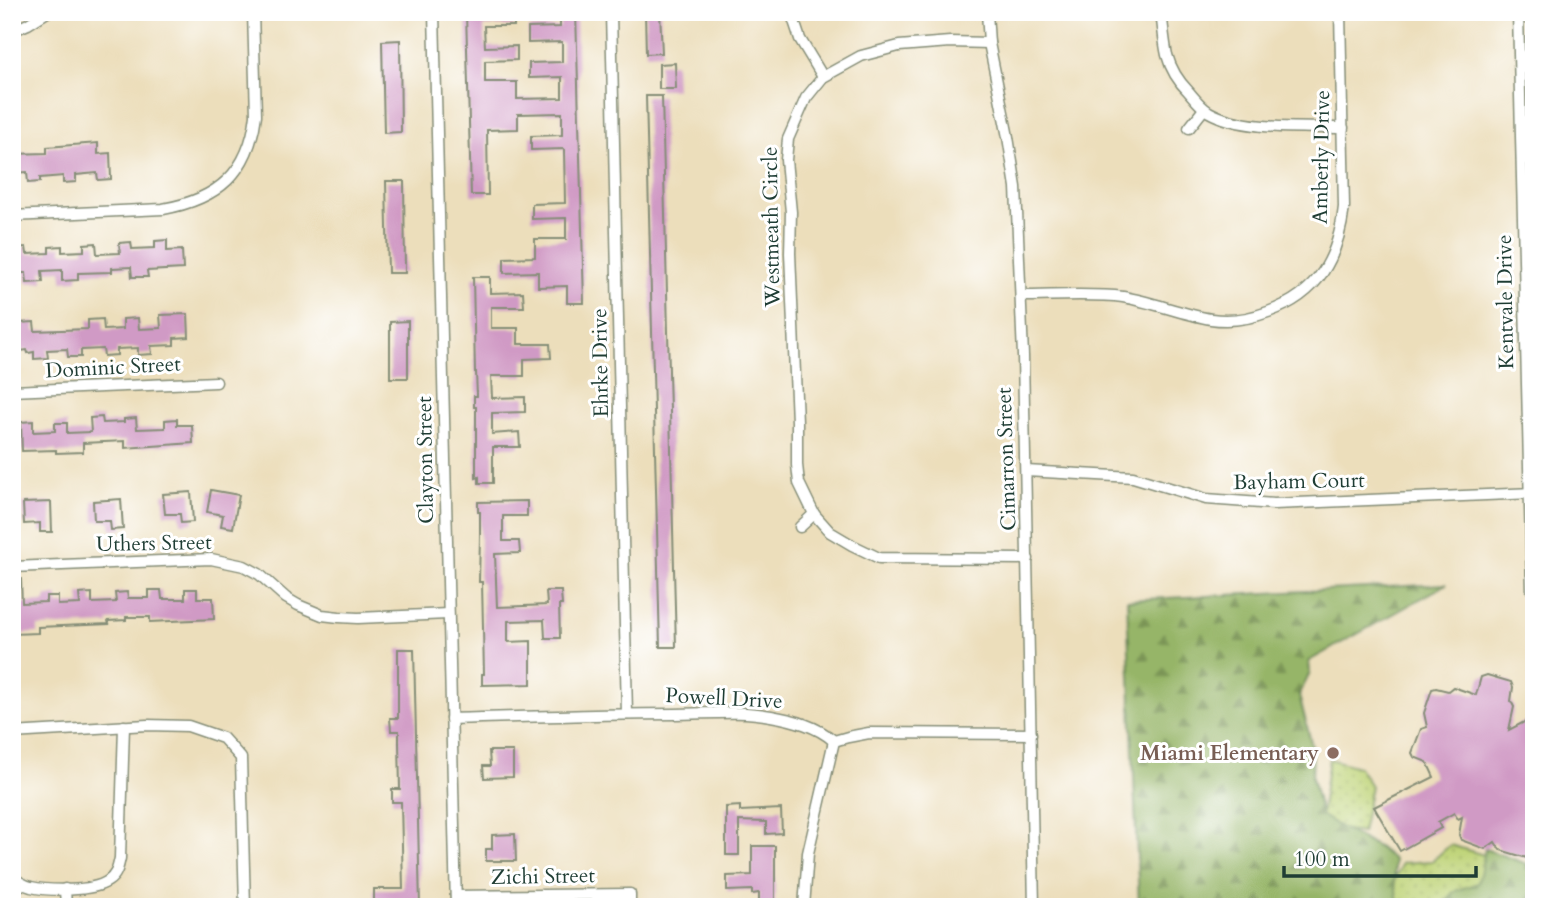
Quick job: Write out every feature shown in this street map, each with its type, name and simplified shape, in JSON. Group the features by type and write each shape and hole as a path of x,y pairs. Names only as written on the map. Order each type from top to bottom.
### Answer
{"street":[{"path":"12,31 47,12"},
{"path":"12,216 163,209 182,206 218,189 242,163 254,131 256,115 253,12"},
{"name":"Clayton Street","path":"434,12 456,901"},
{"name":"Ehrke Drive","path":"611,12 627,714"},
{"path":"791,12 800,39 823,77"},
{"name":"Cimarron Street","path":"987,12 989,43 1014,173 1021,296 1034,907"},
{"path":"1161,12 1170,64 1178,80 1204,109 1225,118 1259,125 1343,128"},
{"name":"Amberly Drive","path":"1021,296 1120,297 1225,321 1255,317 1278,309 1295,300 1313,285 1330,258 1339,236 1344,206 1340,12"},
{"name":"Kentvale Drive","path":"1518,12 1529,307 1532,590"},
{"name":"Westmeath Circle","path":"989,43 950,42 899,46 861,56 823,77 806,98 796,118 788,139 786,160 791,212 797,465 799,483 814,513 830,532 879,558 1028,559"},
{"path":"1189,128 1204,109"},
{"path":"1521,133 1534,133"},
{"name":"Dominic Street","path":"12,391 216,382"},
{"name":"Bayham Court","path":"1026,471 1132,477 1206,499 1274,504 1531,493"},
{"path":"800,527 814,513"},
{"name":"Uthers Street","path":"12,567 211,559 244,566 286,598 322,615 358,618 448,614"},
{"name":"Powell Drive","path":"451,719 745,713 795,721 823,732 834,741"},
{"path":"12,733 147,725 188,726 223,738 241,758 245,907"},
{"path":"12,876 31,887 65,889 96,887 110,880 117,871 120,858 124,726"},
{"path":"804,907 808,853 834,741 869,733 1031,734"},
{"path":"65,889 66,907"},
{"name":"Zichi Street","path":"456,901 630,894 630,907"}],"green space":[{"path":"1447,584 1309,661 1310,673 1299,695 1313,750 1312,778 1321,815 1378,847 1394,860 1394,880 1399,907 1139,907 1127,600"},
{"path":"1329,759 1359,767 1371,786 1362,833 1345,830 1321,815"},
{"path":"1450,845 1484,855 1478,883 1454,891 1442,907 1399,907 1394,880 1402,863 1432,861"},
{"path":"1485,849 1530,865 1534,907 1442,907 1454,891 1478,883"}],"building":[{"path":"466,12 514,12 514,26 484,26 485,47 517,46 517,60 485,61 485,82 517,82 517,99 562,98 562,77 529,78 529,63 562,62 562,42 528,43 528,28 560,27 560,12 576,12 584,303 567,303 567,286 538,287 538,272 504,273 504,258 535,257 535,239 566,239 566,218 532,219 532,204 565,203 564,149 531,150 531,136 562,135 562,113 518,114 518,129 487,130 488,195 471,195"},
{"path":"645,12 660,12 662,53 646,54"},
{"path":"400,40 401,132 384,133 382,41"},
{"path":"675,63 676,89 659,89 659,64"},
{"path":"646,96 662,96 676,647 660,647"},
{"path":"98,143 98,154 110,153 111,179 98,180 97,173 76,175 76,182 63,183 63,176 40,178 40,182 28,183 27,172 13,173 12,154 47,153 47,147"},
{"path":"386,181 404,181 405,273 388,273"},
{"path":"167,240 167,251 182,250 183,269 147,271 148,277 132,277 131,267 112,268 112,272 78,273 78,280 62,281 62,270 42,271 43,282 27,283 26,273 14,273 13,248 26,247 27,254 49,253 49,247 62,246 62,252 84,251 84,244 96,243 97,254 120,253 119,243 131,242 132,249 155,248 155,241"},
{"path":"473,277 490,277 490,293 523,292 524,307 491,307 491,328 518,328 518,344 550,344 551,358 524,359 524,376 491,376 492,398 525,397 525,412 492,413 492,434 519,432 520,447 493,447 493,483 479,483 479,477 476,478 474,396 477,396"},
{"path":"188,314 189,337 174,338 174,345 151,346 152,354 138,355 138,348 117,349 117,355 104,356 103,349 81,350 81,357 68,357 67,349 47,350 48,358 34,359 34,352 20,351 19,323 34,322 35,331 88,329 88,320 103,319 104,330 123,329 123,319 138,318 139,329 161,328 160,315"},
{"path":"408,321 408,378 390,378 390,322"},
{"path":"102,417 103,423 124,422 124,419 136,418 137,429 165,428 165,420 177,419 177,425 192,425 193,443 125,448 125,441 83,443 83,452 22,451 21,422 33,421 33,432 55,431 55,423 67,423 67,433 91,432 90,418"},
{"path":"211,490 239,495 233,528 221,526 223,515 207,512"},
{"path":"191,492 193,522 181,523 180,514 165,514 163,494"},
{"path":"121,499 123,529 111,530 110,521 94,521 93,501"},
{"path":"527,501 527,516 503,516 503,541 519,541 520,553 495,554 497,607 547,605 546,591 561,591 560,638 545,638 544,620 508,621 508,642 531,641 531,684 482,685 482,582 479,582 478,502"},
{"path":"51,502 52,532 40,532 40,523 24,524 23,503"},
{"path":"21,579 22,603 46,602 46,596 58,596 58,605 80,604 79,594 92,593 92,603 116,602 115,593 127,592 128,598 149,598 149,590 161,590 162,599 185,599 185,589 197,589 197,598 213,598 214,619 150,622 150,617 126,617 126,620 108,621 109,624 38,627 38,633 12,634 12,580"},
{"path":"398,649 414,649 420,907 403,907 403,902 374,903 374,889 403,889 401,802 392,802 392,789 400,789 399,731 391,731 390,718 398,718"},
{"path":"1487,675 1511,682 1513,687 1511,701 1514,707 1509,730 1534,717 1534,844 1531,854 1527,858 1500,850 1495,842 1485,849 1461,840 1459,835 1462,817 1458,819 1454,813 1438,822 1441,828 1400,851 1374,807 1434,777 1427,762 1414,757 1412,753 1421,729 1427,727 1424,713 1432,689 1448,691 1453,687 1476,695 1481,677"},
{"path":"489,751 513,751 513,777 484,778 483,766 490,766"},
{"path":"740,806 740,811 781,809 782,833 766,834 766,822 739,821 739,855 726,855 726,807"},
{"path":"515,834 516,861 486,861 486,849 492,849 492,835"},
{"path":"752,846 775,846 775,905 759,905 759,893 752,894 752,890 727,891 727,876 752,875"}],"place":[{"name":"Miami Elementary","path":"1333,753"}]}
